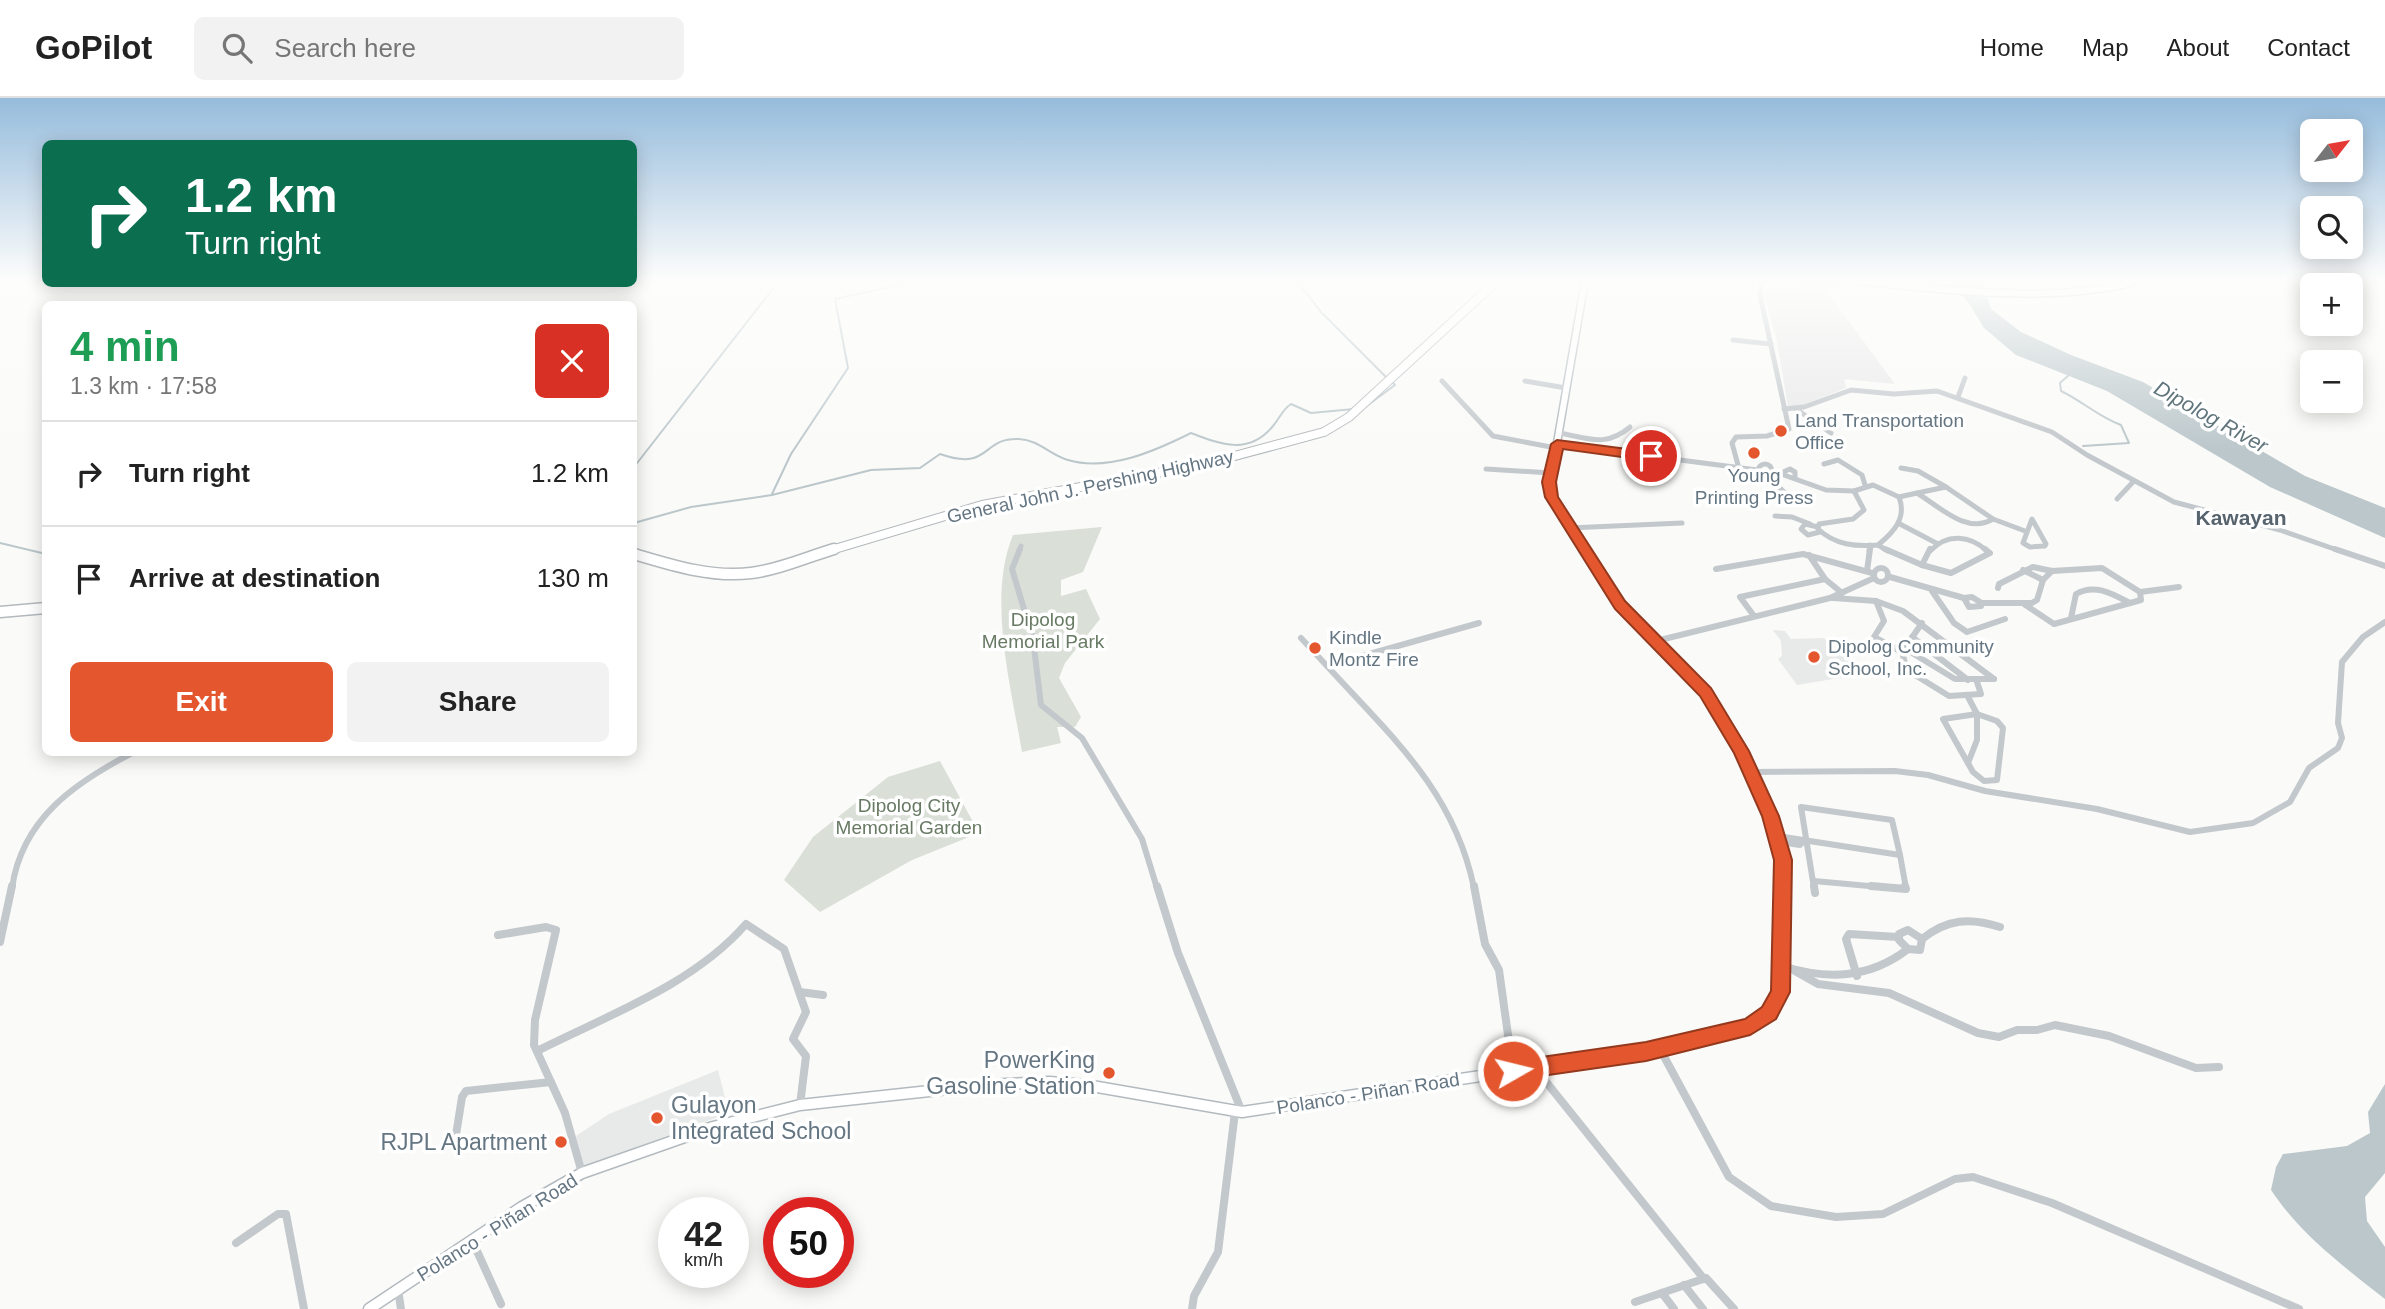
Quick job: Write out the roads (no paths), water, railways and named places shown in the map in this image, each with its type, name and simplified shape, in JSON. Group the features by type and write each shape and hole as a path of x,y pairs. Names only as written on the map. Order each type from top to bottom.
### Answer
{"highway":[{"name":"General John J. Pershing Highway","path":"637,555 679,566 732,574 753,573 982,505 1201,465 1324,432 1349,417 1436,338"},
{"path":"0,612 42,608"}],"main road":[{"name":"Polanco - Piñan Road","path":"369,1309 472,1240 582,1173 713,1127 800,1105 985,1085 1049,1082 1087,1085 1238,1112 1660,1049 1743,1029 1761,1020 1776,1003 1782,967 1783,860 1778,839 1751,772 1706,692 1620,605 1551,497 1551,473 1575,338"}],"street":[{"path":"1737,464 1732,440 1740,436 1786,432 1789,424 1770,338"},
{"path":"1732,340 1771,344"},
{"path":"1958,397 1965,378"},
{"path":"1442,381 1493,436 1557,446 1737,464 1757,469 1766,466 1820,489 1854,491 1865,485 1880,487 1899,497 1946,487"},
{"path":"1525,381 1566,388"},
{"path":"1784,409 1797,409 1851,390 1894,394 1933,390 2052,432 2174,502 2291,534 2385,566"},
{"path":"1797,409 1831,433"},
{"path":"1559,433 1607,441 1616,439 1630,427"},
{"path":"1824,464 1838,460 1862,475 1865,485"},
{"path":"1901,468 1915,469 1993,519 2025,531"},
{"path":"1486,469 1551,473"},
{"path":"1757,469 1760,475 1769,477 1783,491 1808,498"},
{"path":"1769,477 1773,471"},
{"path":"2117,499 2134,481"},
{"path":"1810,524 1801,527 1808,535 1819,530 1822,523 1848,520 1861,513 1864,506 1854,491"},
{"path":"1917,493 1966,524 1977,527 1993,519"},
{"path":"1878,545 1898,523 1904,511 1899,497"},
{"path":"1775,516 1792,516 1836,540 1878,545 1894,556 1922,565 1956,573 1989,556 1986,549 1965,536 1938,544 1928,551 1922,565"},
{"path":"2034,519 2045,546 2031,547 2023,543 2025,531 2034,519"},
{"path":"1569,528 1682,523"},
{"path":"1898,523 1938,544"},
{"path":"1965,536 1966,524"},
{"path":"1870,545 1871,574"},
{"path":"1021,546 1012,569 1032,639 1041,705 1082,738 1142,839 1178,953 1238,1112 1218,1252 1194,1296 1192,1309"},
{"path":"1716,569 1809,555 1871,574"},
{"path":"1809,555 1825,579 1842,593"},
{"path":"1998,589 1998,584 2033,567 2052,571 2102,568 2140,592 2143,598 2051,623 2024,604"},
{"path":"1656,640 1830,598 1881,570 1889,577 1964,598 1974,597 1981,603 2024,604 2036,600 2043,579 2052,571"},
{"path":"2023,570 2043,579"},
{"path":"1754,616 1740,597 1825,579"},
{"path":"2140,592 2179,587"},
{"path":"1931,590 1950,620 1968,633 1977,634 2005,620"},
{"path":"2071,618 2076,594 2081,590 2101,590 2130,603"},
{"path":"1830,598 1876,601 1903,611 1994,679 1955,679 1874,637 1884,621 1876,601"},
{"path":"1964,598 1964,602 1972,608 1979,607 1981,603"},
{"path":"1751,772 1895,771 1928,775 1985,791 2097,809 2132,820 2190,832 2253,823 2290,803 2309,768 2338,748 2342,738 2338,723 2342,663 2363,637 2385,622"},
{"path":"1327,666 1479,623"},
{"path":"1922,623 1903,650 1908,672 1949,696 1982,692 1976,680"},
{"path":"1912,637 1968,680"},
{"path":"1301,638 1416,764 1440,797 1456,829 1472,883 1485,944 1499,970 1513,1071"},
{"path":"1967,695 1977,714 1977,740 1968,763"},
{"path":"1977,714 1997,722 2003,728 1997,780 1992,783 1978,778 1943,719 1977,714"},
{"path":"0,942 18,861 35,828 61,799 79,784 127,756"},
{"path":"1814,881 1904,891 1906,889 1892,820 1800,808 1815,893"},
{"path":"1778,839 1800,845 1805,842 1900,855"},
{"path":"1922,939 1942,923 1966,918 2000,927"},
{"path":"537,1051 686,975 726,947 746,924 784,949 800,992 806,1017 796,1029 793,1039 806,1056 800,1105"},
{"path":"498,936 546,926 556,930 534,1029 537,1051 575,1141 582,1173"},
{"path":"1782,967 1828,978 1857,976 1908,949 1920,950 1923,945 1922,939 1908,930 1901,931 1898,937"},
{"path":"1857,976 1846,939 1849,933 1898,937 1908,949"},
{"path":"1795,971 1818,984 1889,993 1918,1003 1978,1033 1999,1037 2017,1030 2037,1030 2055,1025 2109,1036 2196,1068 2218,1068"},
{"path":"800,992 823,995"},
{"path":"1660,1049 1729,1177 1771,1206 1836,1217 1883,1214 1955,1179 1973,1177 2052,1203 2299,1309"},
{"path":"1535,1068 1704,1279"},
{"path":"456,1135 462,1097 466,1091 551,1082"},
{"path":"236,1243 278,1214 286,1214 304,1309"},
{"path":"472,1240 501,1304"},
{"path":"1635,1302 1704,1279 1710,1280 1734,1309"},
{"path":"1684,1285 1703,1309"},
{"path":"398,1289 401,1309"},
{"path":"1662,1293 1674,1309"}],"waterway":[{"path":"637,463 735,338"},
{"path":"772,494 791,454 848,368 842,338"},
{"path":"1347,338 1386,377"},
{"path":"2069,375 2060,383 2061,391 2121,425 2129,443 2083,446"},
{"path":"1368,405 1395,385 1393,383"},
{"path":"637,522 691,507 772,495 871,470 920,468 940,454 969,459 1007,440 1026,440 1068,460 1099,463 1147,453 1191,433 1224,444 1245,444 1264,435 1291,404 1311,413 1354,409"},
{"path":"0,543 42,553"}],"place":[{"name":"Land Transportation Office","path":"1781,431"},
{"name":"Young Printing Press","path":"1754,453"},
{"name":"Kindle Montz Fire","path":"1315,648"},
{"name":"Dipolog Community School, Inc.","path":"1814,657"},
{"name":"PowerKing Gasoline Station","path":"1109,1073"},
{"name":"Gulayon Integrated School","path":"657,1118"},
{"name":"RJPL Apartment","path":"561,1142"}],"district":[{"name":"Kawayan","path":"2241,518"}],"water label":[{"name":"Dipolog River","path":"2211,417"}],"park label":[{"name":"Dipolog Memorial Park","path":"1043,630"},
{"name":"Dipolog City Memorial Garden","path":"909,816"}]}
